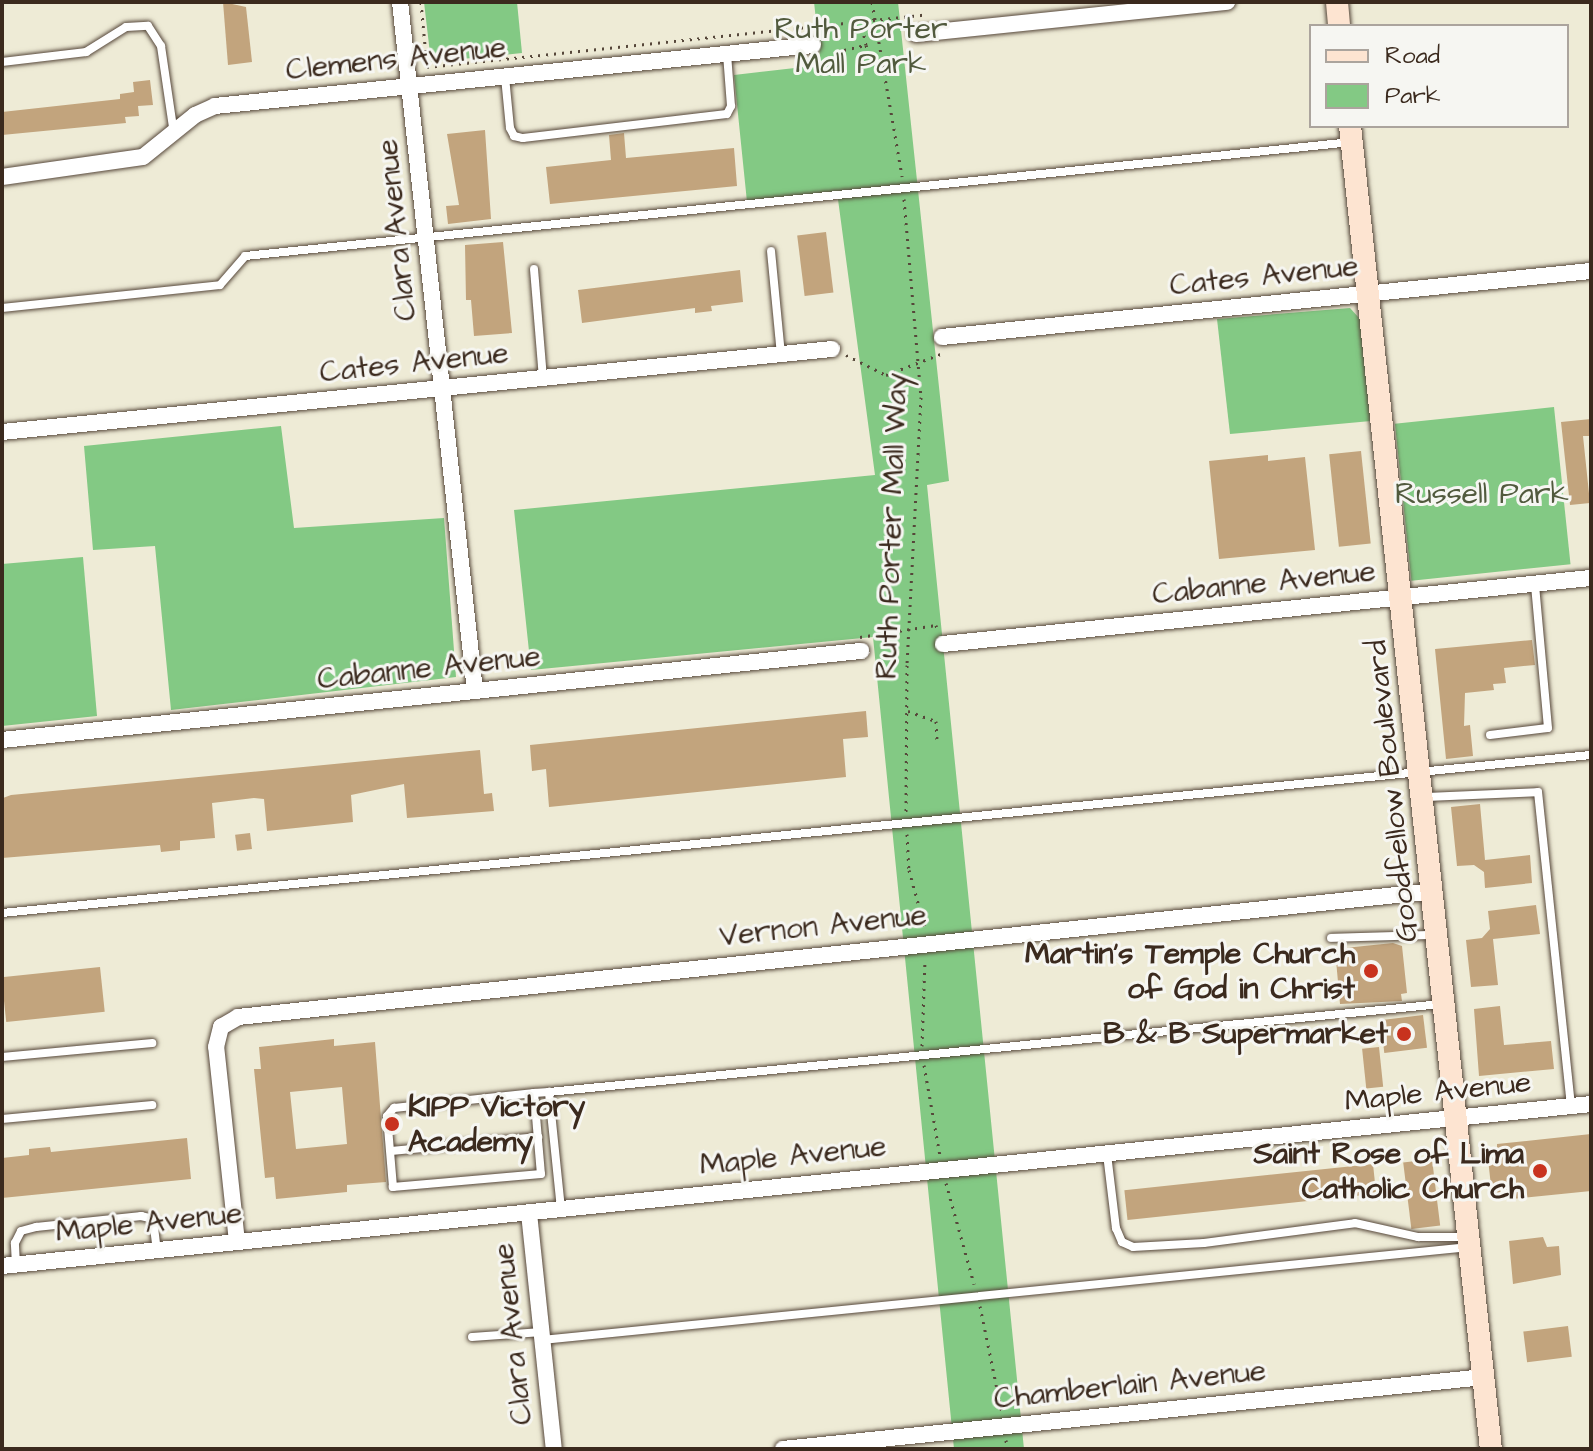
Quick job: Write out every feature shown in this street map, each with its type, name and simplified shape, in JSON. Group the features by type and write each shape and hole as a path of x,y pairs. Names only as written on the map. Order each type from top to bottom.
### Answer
{"main road":[{"path":"1337,2 1339,24"},
{"name":"Goodfellow Boulevard","path":"1351,134 1491,1449"}],"street":[{"name":"Clara Avenue","path":"400,2 475,691"},
{"path":"916,34 1227,2"},
{"name":"Clemens Avenue","path":"2,177 124,163 143,157 215,106 813,45"},
{"name":"Cates Avenue","path":"942,337 1591,271"},
{"name":"Cates Avenue","path":"2,432 832,349"},
{"name":"Cabanne Avenue","path":"943,644 1591,578"},
{"name":"Cabanne Avenue","path":"2,740 861,651"},
{"name":"Vernon Avenue","path":"237,1242 216,1047 221,1027 261,1011 1434,891"},
{"name":"Maple Avenue","path":"9,1266 1591,1104"},
{"name":"Clara Avenue","path":"529,1213 554,1449"},
{"name":"Chamberlain Avenue","path":"783,1449 1484,1377"}],"lane":[{"path":"2,62 86,52 126,27 148,26 161,46 174,134"},
{"path":"505,77 510,128 514,136 523,138 727,114 731,106 727,54"},
{"path":"2,308 220,285 245,256 903,190 1351,134"},
{"path":"771,251 781,354"},
{"path":"534,269 543,378"},
{"path":"1490,735 1548,728 1535,583"},
{"path":"2,913 1591,755"},
{"path":"1423,797 1538,792 1571,1106"},
{"path":"1331,938 1438,935"},
{"path":"534,1093 541,1174 393,1187 387,1116 394,1108 534,1093 1445,1003"},
{"path":"2,1057 152,1043"},
{"path":"549,1092 561,1209"},
{"path":"2,1119 152,1105"},
{"path":"391,1151 538,1137"},
{"path":"1106,1153 1116,1228 1122,1242 1133,1247 1190,1245 1355,1223 1418,1237 1469,1242"},
{"path":"9,1266 21,1231 66,1223 141,1216 153,1219 157,1250"},
{"path":"472,1337 542,1336 1469,1242"}],"path":[{"path":"421,2 427,67 923,15"},
{"name":"Ruth Porter Mall Way","path":"872,2 903,190 919,365 920,449 909,629 906,816"},
{"path":"861,22 870,59"},
{"path":"838,62 841,52 866,45"},
{"path":"832,349 886,375 943,356 942,337"},
{"path":"861,651 860,633 936,625 943,644"},
{"path":"907,710 936,721 937,743"},
{"path":"907,832 909,870 926,934"}],"green space":[{"path":"424,2 517,2 522,53 431,62"},
{"name":"Ruth Porter Mall Park","path":"814,2 898,2 949,481 927,485 1024,1449 954,1449 873,637 531,670 514,510 875,475 837,192 747,202 734,75 821,65"},
{"path":"1350,308 1360,319 1371,421 1230,434 1217,319"},
{"name":"Russell Park","path":"1554,407 1571,564 1411,581 1395,424"},
{"path":"281,426 294,528 444,518 456,677 171,710 155,546 93,550 84,446"},
{"path":"83,557 97,716 2,726 2,564"}],"building":[{"path":"223,2 246,7 252,62 228,65"},
{"path":"150,80 153,105 138,106 139,116 125,117 126,123 2,135 2,112 120,99 120,94 134,92 133,82"},
{"path":"485,130 491,219 448,224 446,206 459,205 447,134"},
{"path":"624,133 626,158 734,148 737,186 550,204 546,167 611,160 609,135"},
{"path":"826,232 833,293 805,296 797,236"},
{"path":"503,242 512,333 474,336 471,300 466,300 465,245"},
{"path":"740,270 743,302 711,306 712,311 695,313 695,308 582,323 578,290"},
{"path":"1591,419 1591,436 1583,436 1590,503 1570,505 1561,422"},
{"path":"1361,451 1371,543 1339,547 1329,454"},
{"path":"1268,455 1268,461 1305,457 1315,550 1219,559 1209,461"},
{"path":"1532,640 1535,665 1504,668 1506,683 1493,684 1494,690 1465,693 1464,726 1470,725 1473,756 1446,759 1435,649"},
{"path":"866,711 868,737 843,739 846,777 549,807 546,769 532,771 530,745"},
{"path":"480,750 484,794 492,793 494,811 407,818 404,784 351,795 353,822 267,831 264,799 254,798 212,803 215,838 180,841 180,850 161,852 160,845 2,858 3,798 11,795"},
{"path":"1480,804 1485,860 1530,855 1532,883 1485,888 1484,872 1474,865 1457,866 1451,807"},
{"path":"250,833 252,849 237,851 235,835"},
{"path":"1536,905 1540,934 1493,939 1498,985 1471,987 1466,940 1482,938 1490,929 1488,911"},
{"name":"Martin's Temple Church of God in Christ","path":"1393,943 1402,946 1407,993 1401,994 1402,1001 1340,1004 1335,949"},
{"path":"100,967 105,1012 6,1022 2,977"},
{"path":"1500,1006 1504,1045 1551,1041 1554,1069 1479,1076 1474,1009"},
{"name":"B & B Supermarket","path":"1423,1015 1427,1048 1384,1053 1380,1020"},
{"name":"KIPP Victory Academy","path":"334,1039 334,1046 375,1042 386,1182 347,1185 347,1192 276,1199 274,1177 265,1178 254,1069 261,1069 259,1047","holes":["342,1087 347,1144 296,1149 290,1092"]},
{"path":"1379,1047 1383,1087 1366,1089 1362,1049"},
{"name":"Saint Rose of Lima Catholic Church","path":"1591,1134 1591,1191 1502,1200 1502,1194 1492,1195 1487,1150 1497,1149 1497,1144"},
{"path":"187,1138 191,1179 2,1198 2,1158 29,1155 29,1149 50,1147 51,1152"},
{"path":"1432,1159 1440,1226 1411,1229 1403,1163"},
{"path":"1373,1164 1376,1194 1128,1220 1124,1190"},
{"path":"1543,1237 1547,1247 1559,1246 1561,1275 1513,1284 1509,1241"},
{"path":"1568,1326 1572,1357 1527,1362 1523,1331"}],"place":[{"name":"Martin's Temple Church of God in Christ","path":"1371,971"},
{"name":"B & B Supermarket","path":"1404,1034"},
{"name":"KIPP Victory Academy","path":"392,1124"},
{"name":"Saint Rose of Lima Catholic Church","path":"1540,1171"}]}
